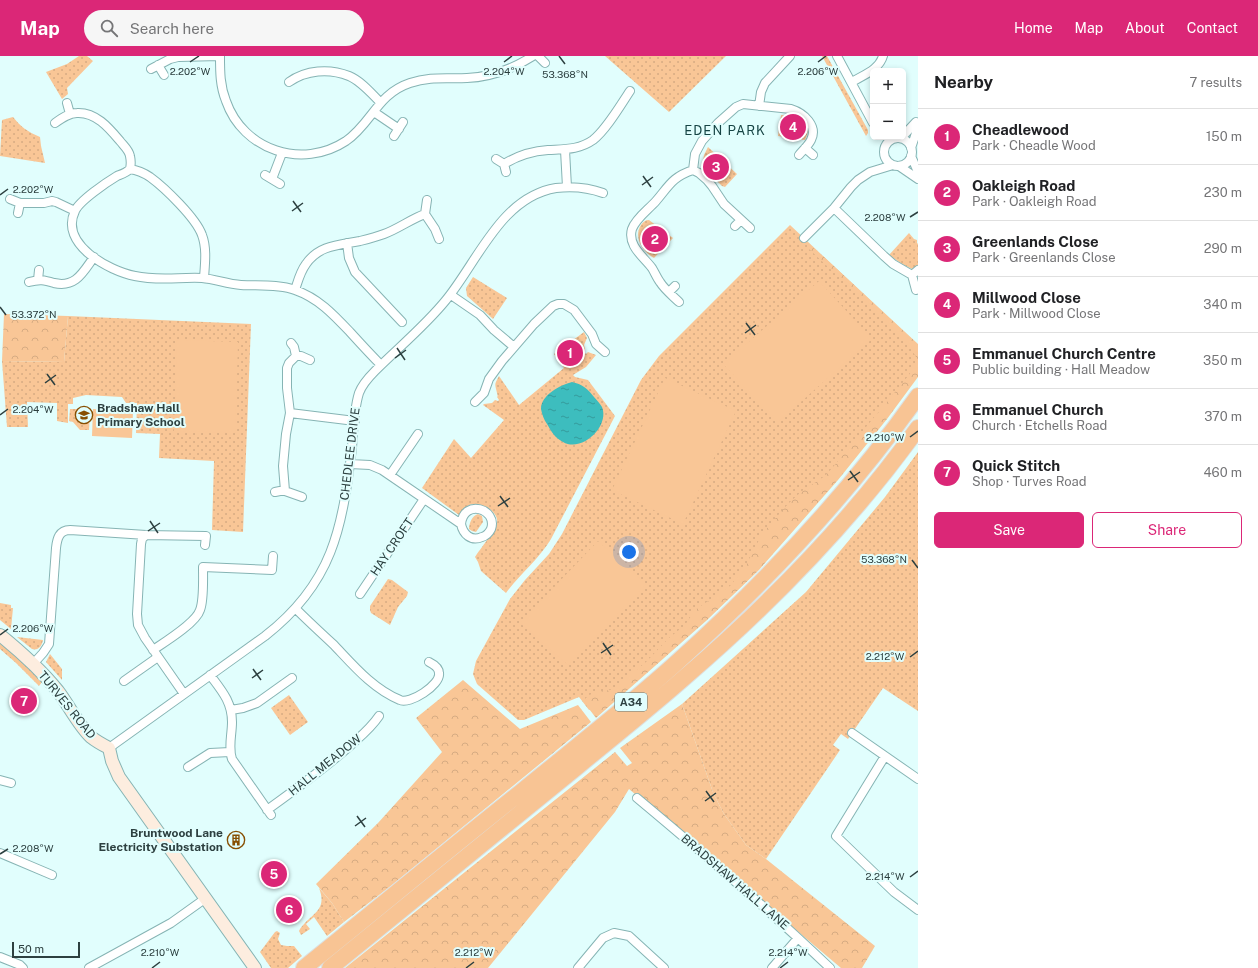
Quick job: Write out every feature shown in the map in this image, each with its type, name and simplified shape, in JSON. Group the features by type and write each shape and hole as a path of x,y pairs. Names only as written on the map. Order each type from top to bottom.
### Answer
{"highway":[{"name":"A34","path":"304,968 641,694 714,628 771,572 819,521 860,473 918,396"},
{"name":"A34","path":"330,968 650,707 725,642 783,586 821,545 873,485 918,428"}],"street":[{"path":"164,75 154,67 170,59 178,57 220,56 220,83 226,102 235,120 253,139 282,153 295,155 311,154 335,147 345,141 353,135 374,112 380,102 394,91 411,83 428,78 468,78 493,74 506,70 533,56"},
{"path":"538,56 545,63"},
{"path":"759,106 761,92 765,83 790,56"},
{"path":"837,56 870,116"},
{"path":"852,82 874,69 882,61 883,56"},
{"path":"289,82 294,78 318,71 338,73 350,77 359,83 380,102"},
{"path":"504,164 516,158 540,151 565,150 579,147 593,140 602,131 631,91"},
{"path":"67,103 70,114"},
{"path":"693,170 695,154 707,134 733,109 742,104 791,109 803,114 811,124 813,135 811,140 799,155"},
{"path":"374,112 399,129"},
{"path":"55,122 70,114 77,113 90,115 103,123 126,148 130,155 130,169"},
{"path":"906,133 917,122"},
{"path":"870,172 907,163 916,132 917,122"},
{"path":"885,140 884,155 887,161 918,179"},
{"path":"906,140 918,172"},
{"path":"805,148 813,156"},
{"path":"565,150 567,187"},
{"path":"280,184 269,177 282,153"},
{"path":"804,238 834,208 851,186 870,172 884,155"},
{"path":"496,159 504,164 506,172"},
{"path":"204,278 204,242 196,222 150,177 130,169 94,192 75,211 72,225 75,237 84,249 114,269 136,276 150,278 204,278 227,284 280,287 295,290 311,297 326,307 381,365"},
{"path":"679,302 663,286 652,269 634,247 631,238 632,230 638,218 648,210 672,181 680,175 693,170 699,173 712,186 738,223 750,228"},
{"name":"CHEDLEE DRIVE","path":"109,748 265,636 296,609 315,583 331,553 342,514 358,400 362,387 366,380 435,313 451,294 501,222 523,201 549,189 567,187 585,188 603,193"},
{"path":"10,199 20,203 44,203 52,201 75,211"},
{"path":"427,200 425,214 439,239"},
{"path":"18,213 20,203"},
{"path":"834,208 884,256 915,273 916,290"},
{"path":"295,290 302,270 312,256 326,247 361,241 386,234 425,214"},
{"path":"347,243 355,272 402,322"},
{"path":"29,282 44,280 61,284 70,283 75,281 80,276 94,257"},
{"path":"38,280 39,270"},
{"path":"669,292 675,286"},
{"path":"451,294 480,315 494,330 514,347"},
{"path":"475,402 484,393 489,379 514,347 548,309 558,304 564,304 574,310 592,334 596,344 605,352"},
{"path":"291,343 296,356"},
{"path":"285,491 283,466 286,434 290,413 287,388 288,368 289,363 296,356 302,356 310,360"},
{"path":"290,413 355,421"},
{"path":"390,475 418,434"},
{"path":"350,464 376,467 461,524"},
{"path":"275,492 285,491 302,497"},
{"name":"HAY CROFT","path":"360,594 424,499"},
{"path":"33,664 49,644 56,548 59,536 62,532 65,530 70,530 146,535 208,536 205,545"},
{"path":"146,535 142,539 141,544 137,614 138,625 141,632 184,694"},
{"path":"153,650 189,624 198,615 201,610 202,603 204,567 272,570 273,556"},
{"path":"296,609 365,676 400,701 408,701 418,696 428,690 439,678 440,673 429,662"},
{"name":"TURVES ROAD","path":"0,635 33,664 59,692 90,736 109,748"},
{"path":"124,681 158,657"},
{"name":"HALL MEADOW","path":"210,676 227,700 231,710 232,722 230,752 236,766 269,812 368,730 379,716"},
{"path":"231,710 257,703 292,678"},
{"path":"852,733 918,779"},
{"path":"109,748 112,761 119,777 255,968"},
{"path":"188,768 210,753 230,752"},
{"path":"885,756 836,836 894,892 918,910"},
{"path":"0,780 11,783"},
{"name":"BRADSHAW HALL LANE","path":"637,798 678,832 830,968"},
{"path":"0,852 52,875"},
{"path":"89,968 171,923 206,898"},
{"path":"578,968 603,938 614,933 629,936 664,968"},
{"path":"772,968 798,938"},
{"path":"0,957 20,965 23,968"}],"green space":[{"path":"79,56 87,56 93,61 67,88 68,94 62,99 46,72 67,64"},
{"path":"605,56 726,56 669,112"},
{"path":"822,56 827,56 868,130 866,136"},
{"path":"781,115 798,118 806,124 808,128 805,140 778,136"},
{"path":"13,117 25,129 40,137 45,163 0,156 2,120"},
{"path":"708,147 737,174 725,187 722,186 702,166 704,155"},
{"path":"649,220 673,238 654,258 646,252 640,244 638,234 644,221"},
{"path":"790,225 918,345 918,370 734,592 589,710 579,697 524,720 518,720 477,684 473,674 476,661 510,599 549,554 562,534 641,380 659,356"},
{"path":"909,233 914,239 917,240 918,244 918,265 912,269 889,255"},
{"path":"808,243 918,344 918,377 887,419 838,480 759,570 706,621 596,718 583,701 589,695 610,690 621,683 646,662 669,638 685,625 695,610 730,586 744,569 760,538 771,523 802,491 825,476 914,367 917,359 909,347 878,314 807,247"},
{"path":"473,277 507,298 493,319 467,296 466,288"},
{"path":"819,281 872,339 778,422 723,364"},
{"path":"4,314 68,316 64,362 2,361"},
{"path":"68,316 251,324 243,532 212,530 214,461 159,458 160,434 136,433 137,403 126,403 122,397 86,395 73,398 73,404 68,404 68,423 57,421 57,403 27,402 28,427 7,427 2,361 64,362"},
{"path":"584,332 587,338 584,345 584,352 586,354 588,352 596,355 586,367 573,375 575,377 588,380 615,416 551,539 541,553 506,593 481,571 475,557 496,526 496,515 486,507 473,504 463,510 459,515 422,488 454,439 471,458 504,420 483,405 499,400 497,397 495,384 499,376 519,405 564,368 554,354"},
{"path":"177,340 238,342 235,433 174,431"},
{"path":"665,378 736,411 683,524 612,490"},
{"path":"70,409 90,409 89,430 80,430 73,422 69,421"},
{"path":"93,409 133,411 132,438 92,436"},
{"path":"918,452 918,711 883,688 848,739 841,734 833,745 840,750 766,859 746,845 724,814 714,795 682,704 806,592 885,497"},
{"path":"478,514 482,516 483,522 476,532 469,529 469,527 470,522"},
{"path":"598,541 646,584 568,665 520,623"},
{"path":"388,579 392,580 408,592 407,596 398,607 390,625 371,613 370,610 370,606"},
{"path":"0,603 11,605 11,608 13,608 11,629 0,620"},
{"path":"17,637 43,640 39,648 32,649"},
{"path":"0,643 19,659 42,682 39,686 0,649"},
{"path":"50,654 62,669 62,680 46,662"},
{"path":"463,680 520,729 578,705 591,722 392,885 344,922 332,903 316,884 378,823 442,752 416,718"},
{"path":"289,695 308,722 290,735 271,708"},
{"path":"682,704 714,795 724,814 746,845 766,859 875,946 862,968 841,968 629,789 615,812 488,968 345,968 615,752 627,766 632,763 620,748"},
{"path":"319,888 332,903 344,922 327,936 314,917 306,924 310,929 301,935 299,931 300,929 320,907 321,896"},
{"path":"277,931 280,933 278,939 281,945 294,946 302,956 288,968 271,968 260,952"}],"water":[{"path":"572,382 584,387 589,392 602,407 603,414 602,422 593,436 578,444 570,444 560,440 545,421 541,409 544,399 552,391"}],"place":[{"name":"Millwood Close","path":"793,127"},
{"name":"Greenlands Close","path":"716,167"},
{"name":"Oakleigh Road","path":"655,239"},
{"name":"Cheadlewood","path":"570,353"},
{"name":"Bradshaw Hall Primary School","path":"84,415"},
{"name":"Quick Stitch","path":"24,701"},
{"name":"Bruntwood Lane Electricity Substation","path":"236,840"},
{"name":"Emmanuel Church Centre","path":"274,874"},
{"name":"Emmanuel Church","path":"289,910"}],"district":[{"name":"EDEN PARK","path":"725,130"}]}
